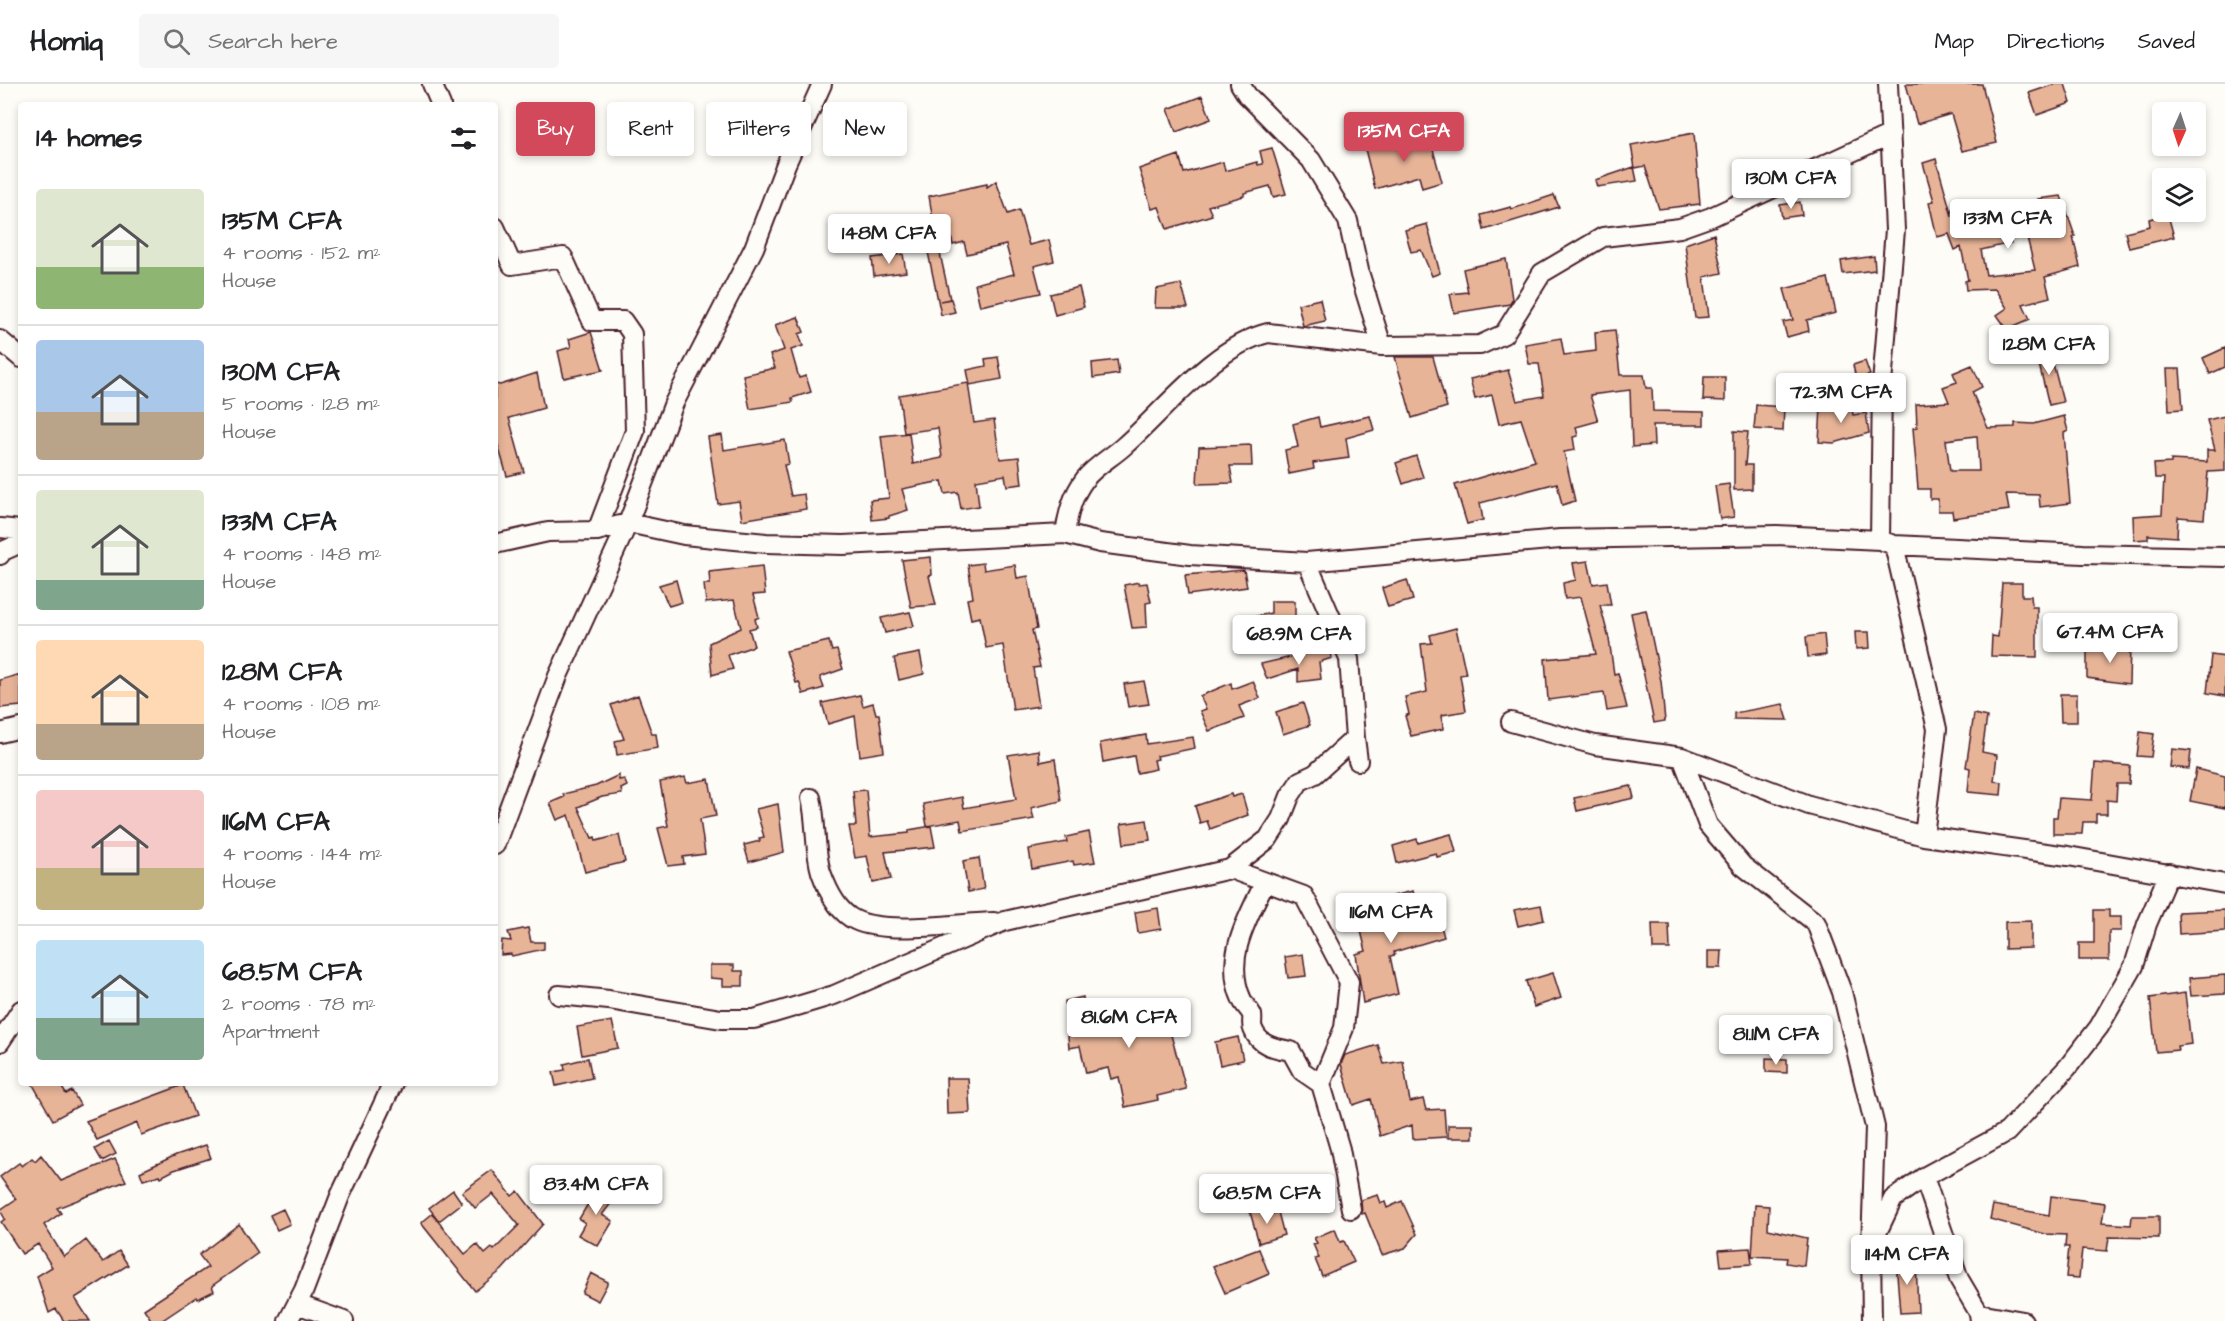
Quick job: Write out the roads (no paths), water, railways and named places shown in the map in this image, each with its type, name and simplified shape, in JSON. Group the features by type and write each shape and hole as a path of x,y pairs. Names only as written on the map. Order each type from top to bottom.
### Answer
{"street":[{"path":"432,84 440,102"},
{"path":"498,837 558,676 628,523 674,403 754,248 786,164 822,84"},
{"path":"1240,84 1247,95 1311,160 1348,221 1360,275 1382,346"},
{"path":"1888,84 1895,230 1882,384 1887,543 1937,729 1924,836"},
{"path":"1065,534 1069,506 1086,478 1124,446 1192,381 1251,337 1268,333 1382,346 1480,345 1504,334 1542,273 1603,237 1680,228 1711,217 1891,134"},
{"path":"498,234 512,265 563,257 592,321 623,321 632,334 635,431 597,531"},
{"path":"0,340 18,355"},
{"path":"498,542 548,532 597,531 628,523 684,536 843,545 1065,534 1100,543 1190,555 1307,562 1560,539 1777,535 2083,554 2225,557"},
{"path":"0,528 18,530"},
{"path":"0,555 3,551 18,544"},
{"path":"1307,562 1349,659 1358,761"},
{"path":"1511,722 1595,745 1682,757 1809,805 1924,836 2169,873 2225,884"},
{"path":"0,733 18,729"},
{"path":"811,798 817,822 821,870 830,893 855,920 888,926 931,927 1005,921 1230,869 1268,839 1300,781 1315,774 1355,738"},
{"path":"1682,757 1708,825 1743,866 1816,923 1842,992 1875,1127 1871,1246 1872,1321"},
{"path":"1230,869 1304,896 1349,982 1344,1028 1321,1084 1340,1149 1351,1209"},
{"path":"1871,1246 1893,1199 1924,1177 2007,1132 2067,1068 2099,1027 2134,966 2147,924 2169,873"},
{"path":"1265,882 1247,919 1234,954 1236,979 1242,1000 1252,1015 1252,1028 1260,1041 1272,1048 1291,1051 1302,1071 1321,1084"},
{"path":"559,995 609,1000 721,1019 754,1019 834,995 1005,921"},
{"path":"0,1042 18,1015"},
{"path":"288,1321 319,1256 340,1196 392,1086"},
{"path":"1924,1177 1959,1280 1980,1317 2023,1321"},
{"path":"297,1304 344,1321"}]}
